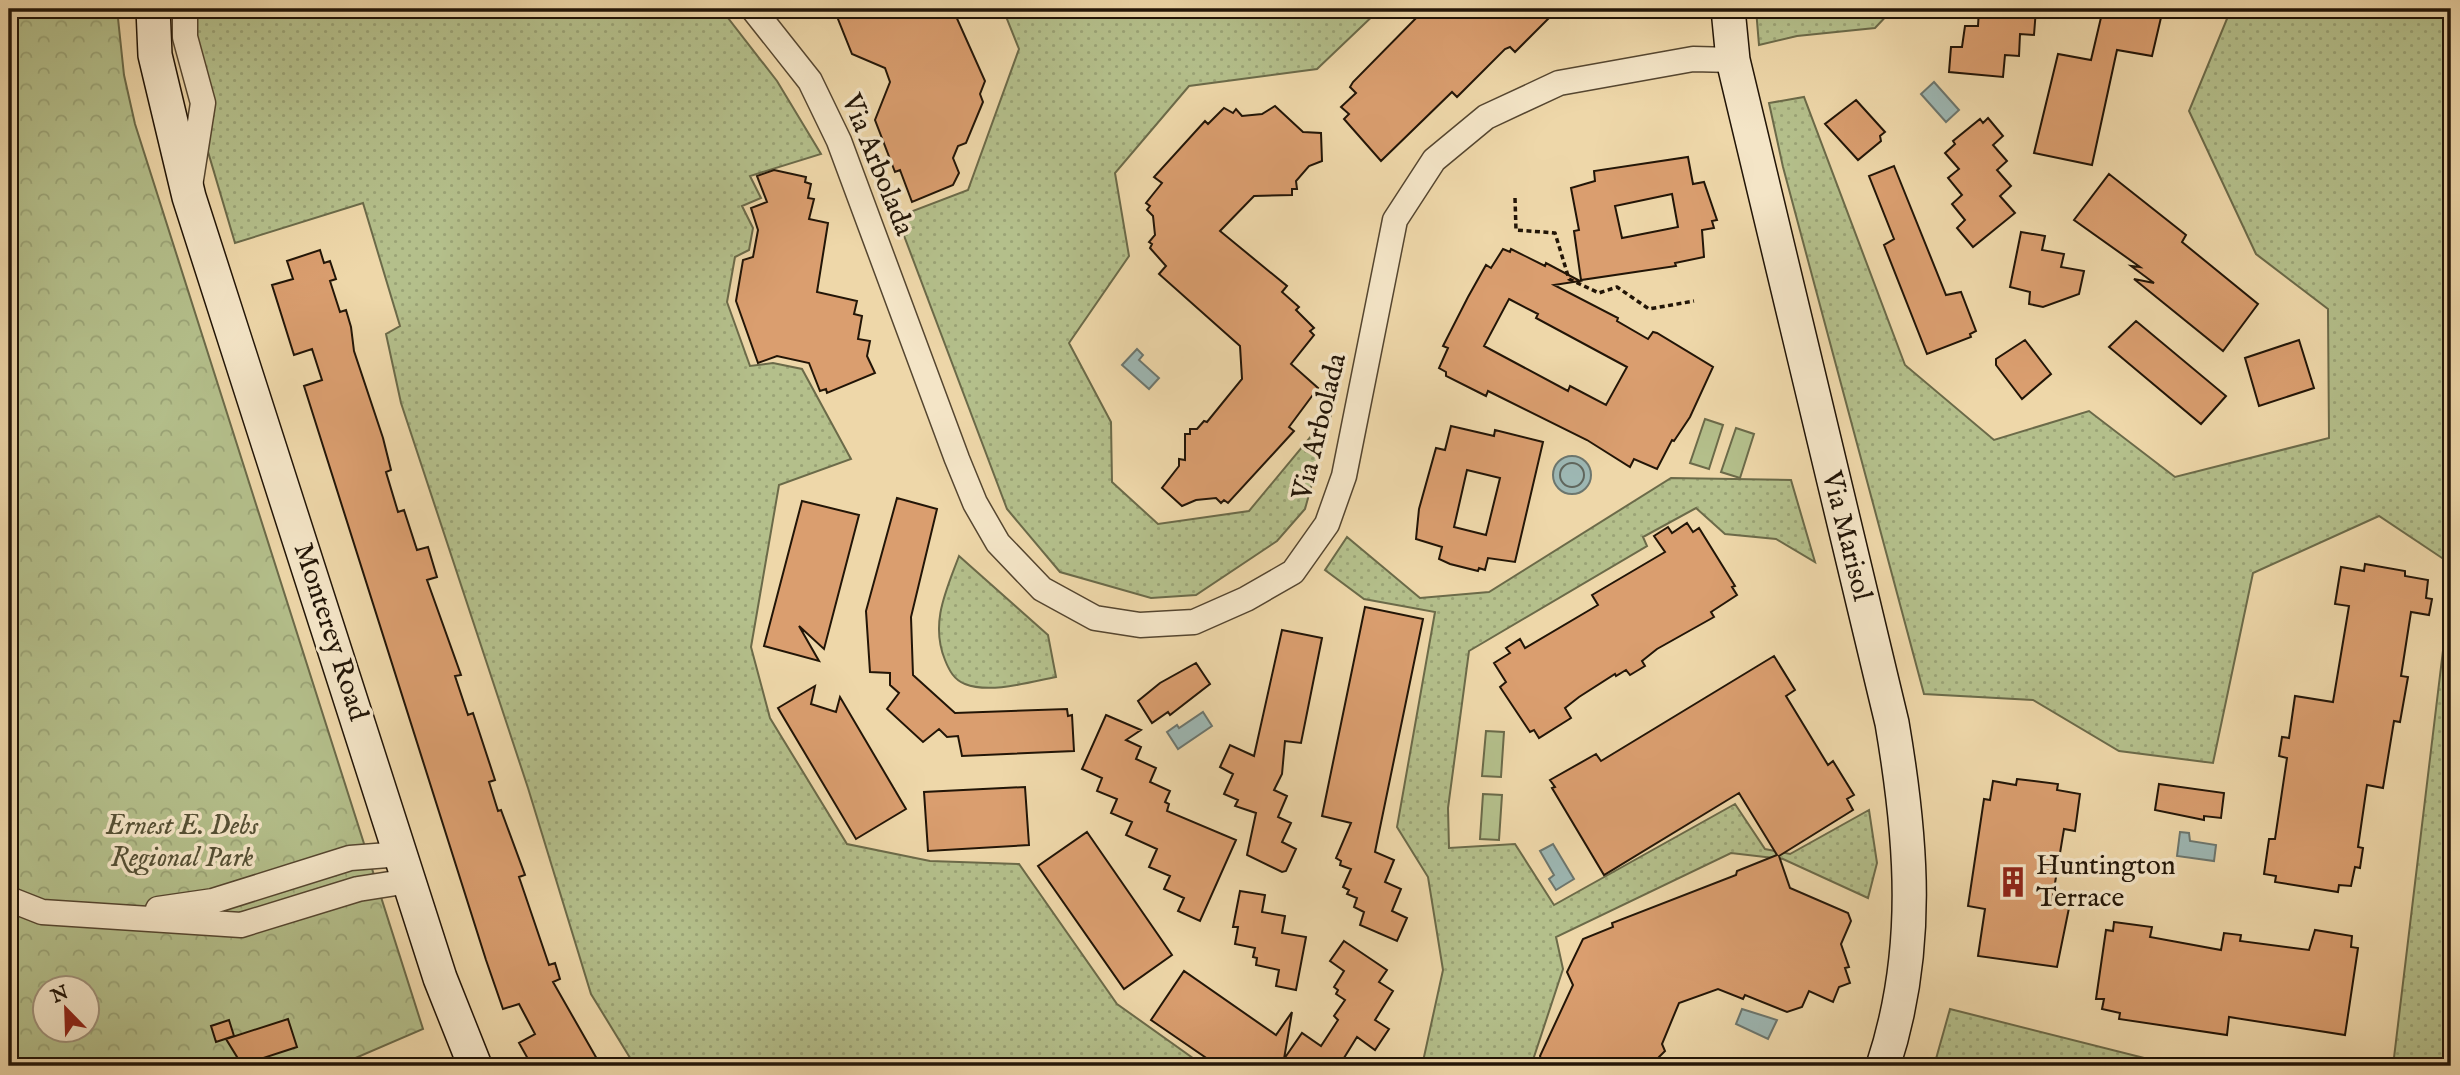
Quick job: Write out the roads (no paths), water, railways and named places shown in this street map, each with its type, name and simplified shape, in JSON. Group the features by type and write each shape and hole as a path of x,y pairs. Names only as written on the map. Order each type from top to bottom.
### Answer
{"street":[{"name":"Monterey Road","path":"153,9 155,55 188,197 440,978 475,1066"},
{"name":"Monterey Road","path":"185,9 185,37 203,103 188,197"},
{"name":"Via Arbolada","path":"753,9 810,81 839,141 957,459 975,503 998,543 1042,589 1067,604 1095,618 1140,625 1194,622 1246,599 1293,572 1327,524 1344,476 1395,220 1434,160 1486,117 1559,83 1693,60 1733,60"},
{"name":"Via Marisol","path":"1728,9 1733,60 1892,723 1907,812 1908,947 1899,1004 1883,1066"},
{"path":"42,912 84,907 153,910 231,895 350,858 405,867"},
{"path":"9,900 42,912 242,925 358,889 405,867"},
{"path":"231,895 242,925"}],"water":[{"path":"1934,82 1959,110 1946,122 1921,94"},
{"path":"1137,349 1143,355 1139,360 1159,378 1149,389 1122,365"},
{"path":"1572,456 1585,462 1591,475 1585,488 1572,494 1559,488 1553,475 1559,462"},
{"path":"1203,712 1212,726 1178,749 1167,732 1177,725 1179,728"},
{"path":"2180,832 2189,833 2190,841 2216,845 2214,861 2177,856"},
{"path":"1553,844 1574,879 1556,890 1549,879 1554,875 1540,851"},
{"path":"1742,1009 1777,1020 1768,1039 1736,1024"}],"place":[{"name":"Huntington Terrace","path":"2013,882"}],"park label":[{"name":"Ernest E. Debs Regional Park","path":"182,842"}]}
